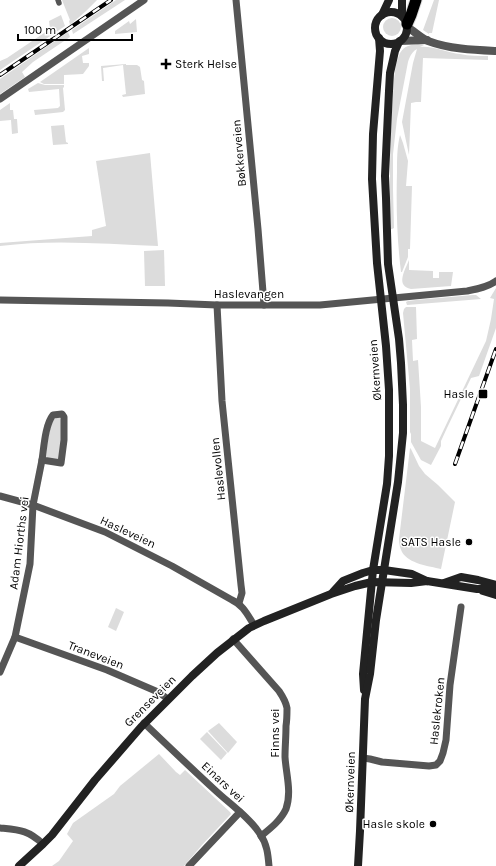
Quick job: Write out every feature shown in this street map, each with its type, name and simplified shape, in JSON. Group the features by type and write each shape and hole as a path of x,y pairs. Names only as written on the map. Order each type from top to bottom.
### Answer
{"highway":[{"path":"405,22 411,15 416,0"}],"main road":[{"path":"389,0 382,15 377,20 376,33 383,41 391,43 400,41 406,35 402,0"},
{"path":"382,15 389,12 399,14 405,22"},
{"name":"Økernveien","path":"358,866 365,699 363,674 373,570 387,484 389,456 389,390 386,346 380,299 372,178 373,134 380,51 379,38"},
{"name":"Økernveien","path":"365,699 398,482 403,417 399,339 388,264 385,176 390,73 395,51 400,41"},
{"name":"Grenseveien","path":"331,594 343,581 373,570 412,574 427,581"},
{"name":"Grenseveien","path":"443,583 460,577 496,585"},
{"name":"Grenseveien","path":"19,866 43,844 144,723 211,658 254,625 331,594 372,582 411,583 427,581 477,589 496,595"},
{"name":"Grenseveien","path":"477,589 496,589"}],"street":[{"path":"0,99 144,0"},
{"name":"Bøkkerveien","path":"236,0 264,305"},
{"path":"405,22 428,41"},
{"path":"400,41 428,41 459,48 496,51"},
{"name":"Haslevangen","path":"0,300 217,305 320,305 467,291 482,288 496,280"},
{"name":"Haslevollen","path":"217,305 222,401 242,593 239,603"},
{"name":"Adam Hiorths vei","path":"0,672 15,637 30,564 33,505 50,418 53,415 62,414 64,417 64,440 61,463 42,460"},
{"name":"Hasleveien","path":"0,496 33,505 106,532 239,603"},
{"path":"239,603 254,625"},
{"name":"Haslekroken","path":"363,758 382,762 429,766 436,765 440,761 446,740 450,686 461,607"},
{"name":"Traneveien","path":"15,637 107,670 158,692 168,699"},
{"name":"Finns vei","path":"234,639 279,691 284,699 286,707 286,763 289,789 288,802 281,818 261,836"},
{"name":"Einars vei","path":"144,723 253,825 261,836 267,850 269,866"},
{"path":"189,866 240,812"},
{"path":"0,828 20,830 35,836 43,844"}],"shaded area":[{"path":"62,0 97,0 70,25 70,20"},
{"path":"116,0 125,0 73,34 72,30"},
{"path":"434,0 439,0 432,33 429,34 423,30"},
{"path":"61,15 65,26 0,70 0,61 7,58 50,29 49,21"},
{"path":"392,18 398,21 401,27 398,33 392,36 386,33 383,27 386,21"},
{"path":"136,19 137,32 115,34 115,31 129,21 130,24"},
{"path":"68,32 70,37 33,62 22,72 25,77 0,94 0,79"},
{"path":"418,44 424,45 420,47 429,47 470,56 488,56 488,60 423,58 421,102 411,103 409,155 402,122 417,49 412,54 408,62 397,119 393,154 394,228 391,229 390,179 392,112 395,74 400,53 408,46"},
{"path":"89,48 89,54 82,56 83,63 89,63 89,66 83,74 64,75 64,84 44,84 40,82"},
{"path":"126,64 137,65 140,67 142,80 144,81 145,94 123,97 122,95 126,94 123,65 103,68 104,81 102,81 101,66"},
{"path":"38,83 45,85 64,85 65,110 63,112 35,115 34,110 58,108 60,106 59,89 29,92 28,89"},
{"path":"10,103 10,110 13,110 14,119 17,119 18,133 12,134 11,120 0,121 0,110"},
{"path":"64,125 66,142 68,144 53,145 51,126"},
{"path":"400,135 408,161 406,186 412,186 410,249 408,249 408,257 402,272 397,210 397,158"},
{"path":"150,153 158,246 60,242 0,246 0,243 92,236 92,230 106,226 96,161"},
{"path":"164,250 165,286 145,286 144,251"},
{"path":"409,260 409,270 433,271 433,278 439,278 439,272 453,272 451,286 411,289 406,287 403,285 402,277"},
{"path":"496,288 496,328 479,376 471,378 431,465 421,460 411,442 410,389 403,313 404,309 406,307 416,307 417,339 412,340 413,361 418,360 421,407 421,441 435,448 486,341 494,299 490,298"},
{"path":"476,295 481,299 407,305 406,302 416,300"},
{"path":"57,417 60,418 63,424 60,461 46,459 50,430 54,420"},
{"path":"410,448 425,474 455,502 441,569 414,562 405,556 400,546 399,539"},
{"path":"116,608 124,612 116,631 108,627"},
{"path":"219,723 237,742 228,753 208,731"},
{"path":"207,732 227,753 221,760 200,739"},
{"path":"159,754 180,775 185,770 231,814 184,866 52,866 59,861 73,841 67,834 73,823 114,794 120,786"}],"railway":[{"path":"0,75 111,0"},
{"path":"455,464 496,349"}],"place":[{"name":"Sterk Helse","path":"166,64"},
{"name":"Hasle","path":"483,394"},
{"name":"SATS Hasle","path":"469,542"},
{"name":"Hasle skole","path":"433,824"}]}
